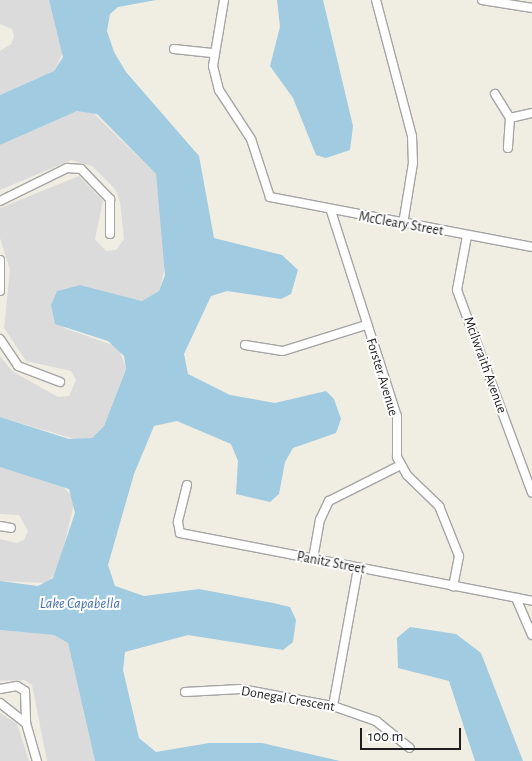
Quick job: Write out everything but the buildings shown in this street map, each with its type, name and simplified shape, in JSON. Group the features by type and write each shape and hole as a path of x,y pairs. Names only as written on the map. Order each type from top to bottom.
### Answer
{"street":[{"path":"174,49 212,53 222,26 224,0"},
{"path":"376,0 412,136 413,163 403,224"},
{"path":"482,0 532,8"},
{"name":"McCleary Street","path":"212,53 219,90 251,139 270,196 331,211 532,247"},
{"path":"495,94 510,118 508,148"},
{"path":"510,118 532,113"},
{"path":"0,201 63,170 81,169 110,199 110,234"},
{"name":"Forster Avenue","path":"331,211 396,416 394,433 401,465"},
{"name":"Mcilwraith Avenue","path":"467,236 456,290 532,493"},
{"path":"0,260 0,291"},
{"path":"245,345 283,351 366,325"},
{"path":"0,339 18,366 60,382"},
{"path":"313,559 320,520 329,501 401,465 439,506 459,556 453,586"},
{"name":"Panitz Street","path":"186,485 178,522 180,534 532,601"},
{"path":"0,526 11,528"},
{"path":"333,706 358,568"},
{"path":"516,598 532,635"},
{"path":"0,689 17,686 25,690 26,723 37,761"},
{"name":"Donegal Crescent","path":"185,692 241,689 333,706 376,721 410,748"},
{"path":"0,703 26,723"}],"shaded area":[{"path":"0,0 49,0 64,50 54,71 0,95 0,51 11,44 14,37 12,29 0,24"},
{"path":"90,110 156,174 166,264 159,291 142,301 80,285 57,291 51,305 64,328 118,347 126,368 104,426 92,438 81,441 0,417 0,356 12,371 58,397 69,396 76,380 71,371 26,361 4,328 10,270 0,238 0,208 79,176 103,201 95,239 106,251 116,250 124,239 120,202 115,189 92,166 71,160 0,190 0,145 77,111"},
{"path":"0,467 59,483 75,499 58,571 46,583 0,581 0,539 16,543 24,540 28,531 19,515 0,514"},
{"path":"0,630 54,635 68,643 95,761 47,761 32,685 24,680 0,681"},
{"path":"0,713 17,724 29,761 0,761"}],"water":[{"name":"Lake Capabella","path":"49,0 156,0 118,7 110,14 107,31 114,52 126,72 199,156 214,238 282,255 298,270 291,294 281,299 227,291 211,296 184,354 188,374 230,395 275,403 326,391 334,399 341,419 336,433 293,448 285,462 279,494 270,502 236,494 238,461 231,444 177,421 154,426 134,474 108,565 115,586 144,596 199,589 290,607 296,620 293,642 283,650 188,635 125,652 123,670 139,738 156,752 209,743 262,743 340,761 95,761 68,643 54,635 0,630 0,581 38,586 53,578 75,513 69,489 0,467 0,417 69,439 92,438 104,426 126,369 124,356 108,341 55,324 51,305 57,291 80,285 142,301 159,291 165,275 156,174 97,114 77,111 0,145 0,95 54,71 63,57"},
{"path":"277,0 323,0 353,126 350,150 326,158 316,155 293,98 270,66 280,27"},
{"path":"410,627 456,634 481,653 523,761 475,761 449,681 398,668 397,638"}]}
